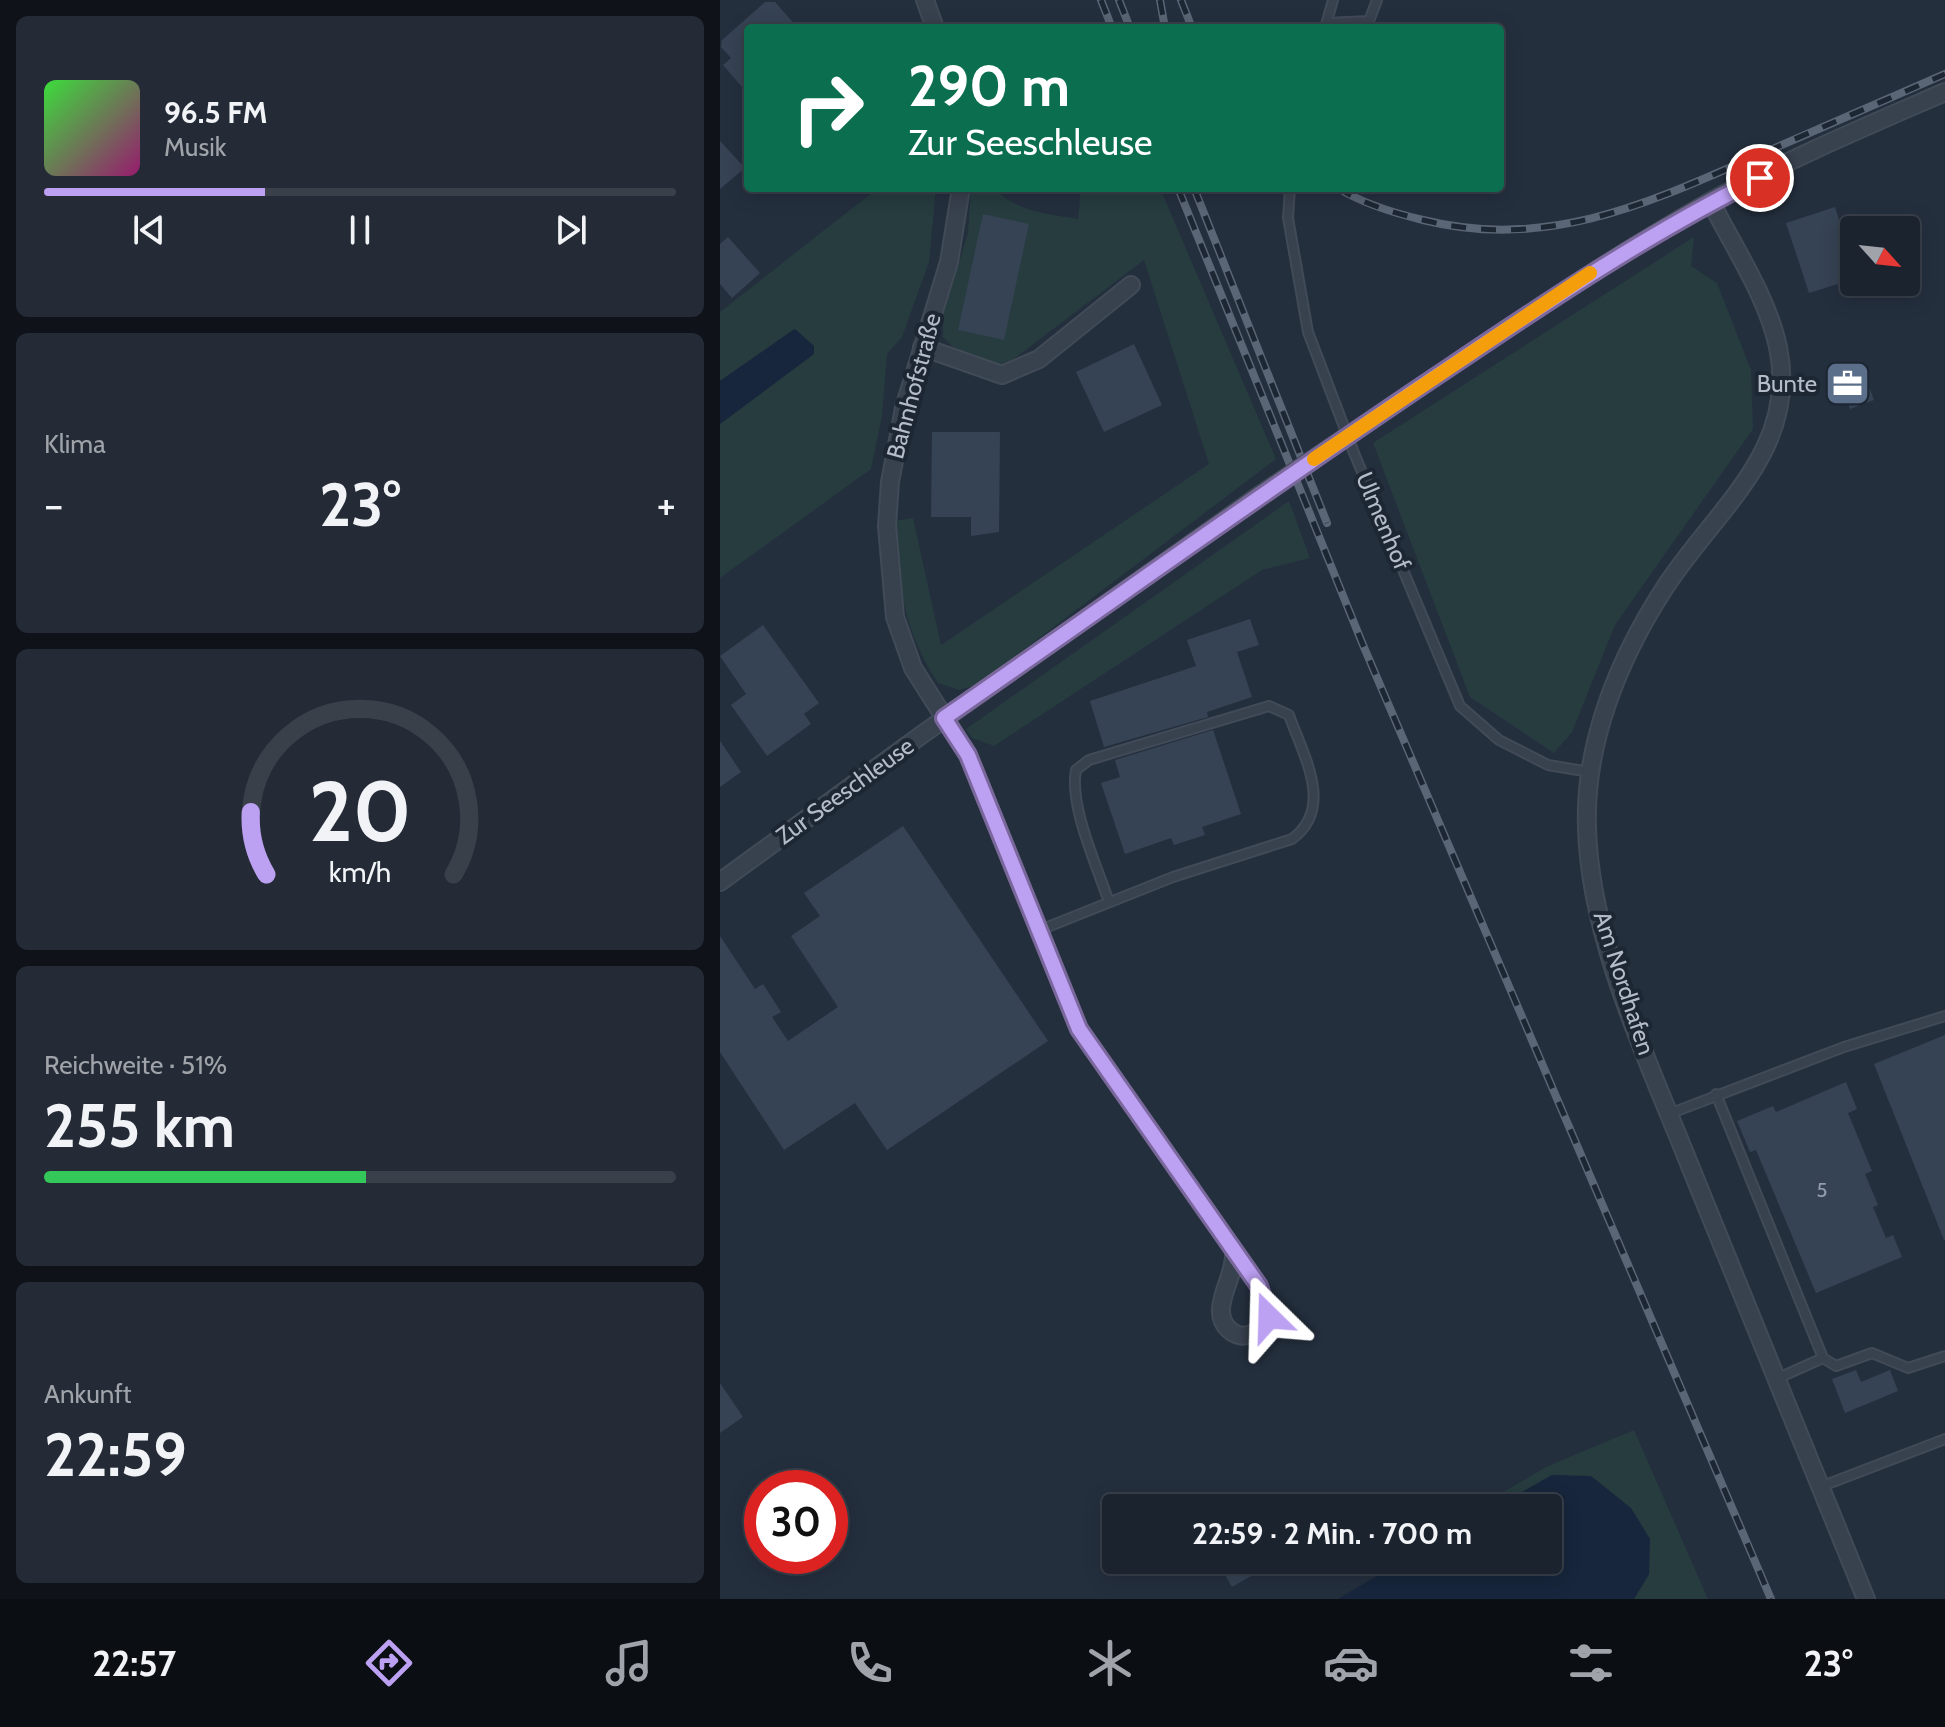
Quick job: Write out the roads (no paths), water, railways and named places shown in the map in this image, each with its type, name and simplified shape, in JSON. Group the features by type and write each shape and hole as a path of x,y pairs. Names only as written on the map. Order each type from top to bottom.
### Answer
{"street":[{"path":"925,0 934,24"},
{"name":"Zur Seeschleuse","path":"720,882 944,718 1260,495 1602,266 1711,202 1832,141 1945,92"},
{"name":"Bahnhofstraße","path":"960,192 949,262 904,408 890,482 889,559 895,617 913,668 968,755 1079,1029 1259,1286 1269,1317 1261,1329 1247,1336 1239,1336 1229,1330 1220,1311 1235,1267 1234,1253"},
{"name":"Am Nordhafen","path":"1711,202 1757,291 1778,348 1781,388 1775,429 1748,478 1681,564 1636,634 1610,692 1591,772 1587,826 1591,879 1612,961 1669,1114 1866,1599"},
{"path":"922,347 1002,375 1039,359 1131,285"}],"lane":[{"path":"1326,24 1333,0"},
{"path":"1337,24 1369,21 1377,0"},
{"name":"Ulmenhof","path":"1290,192 1288,218 1308,332 1354,453 1460,706 1499,740 1548,765 1591,772"},
{"path":"1040,930 1173,877 1292,839 1304,830 1315,811 1314,787 1289,715 1269,706 1089,760 1076,770 1074,784 1079,808 1109,902"},
{"path":"1669,1114 1844,1047 1945,1016"},
{"path":"1716,1094 1823,1358 1836,1366 1872,1353 1908,1368 1945,1356"},
{"path":"1775,1379 1823,1358"},
{"path":"1820,1487 1945,1439"}],"water":[{"path":"795,329 814,346 814,354 720,424 720,381"},
{"path":"1552,1475 1591,1476 1631,1508 1650,1539 1649,1574 1634,1599 1338,1599 1380,1574 1562,1574 1562,1494 1519,1494"}],"railway":[{"path":"1101,0 1110,24"},
{"path":"1119,0 1128,24"},
{"path":"1160,0 1164,24"},
{"path":"1181,0 1190,24"},
{"path":"1345,192 1390,211 1469,228 1513,230 1555,226 1638,205 1945,74"},
{"path":"1180,192 1363,645 1771,1599"},
{"path":"1196,192 1327,523"}],"place":[{"name":"Bunte","path":"1848,384"}]}
